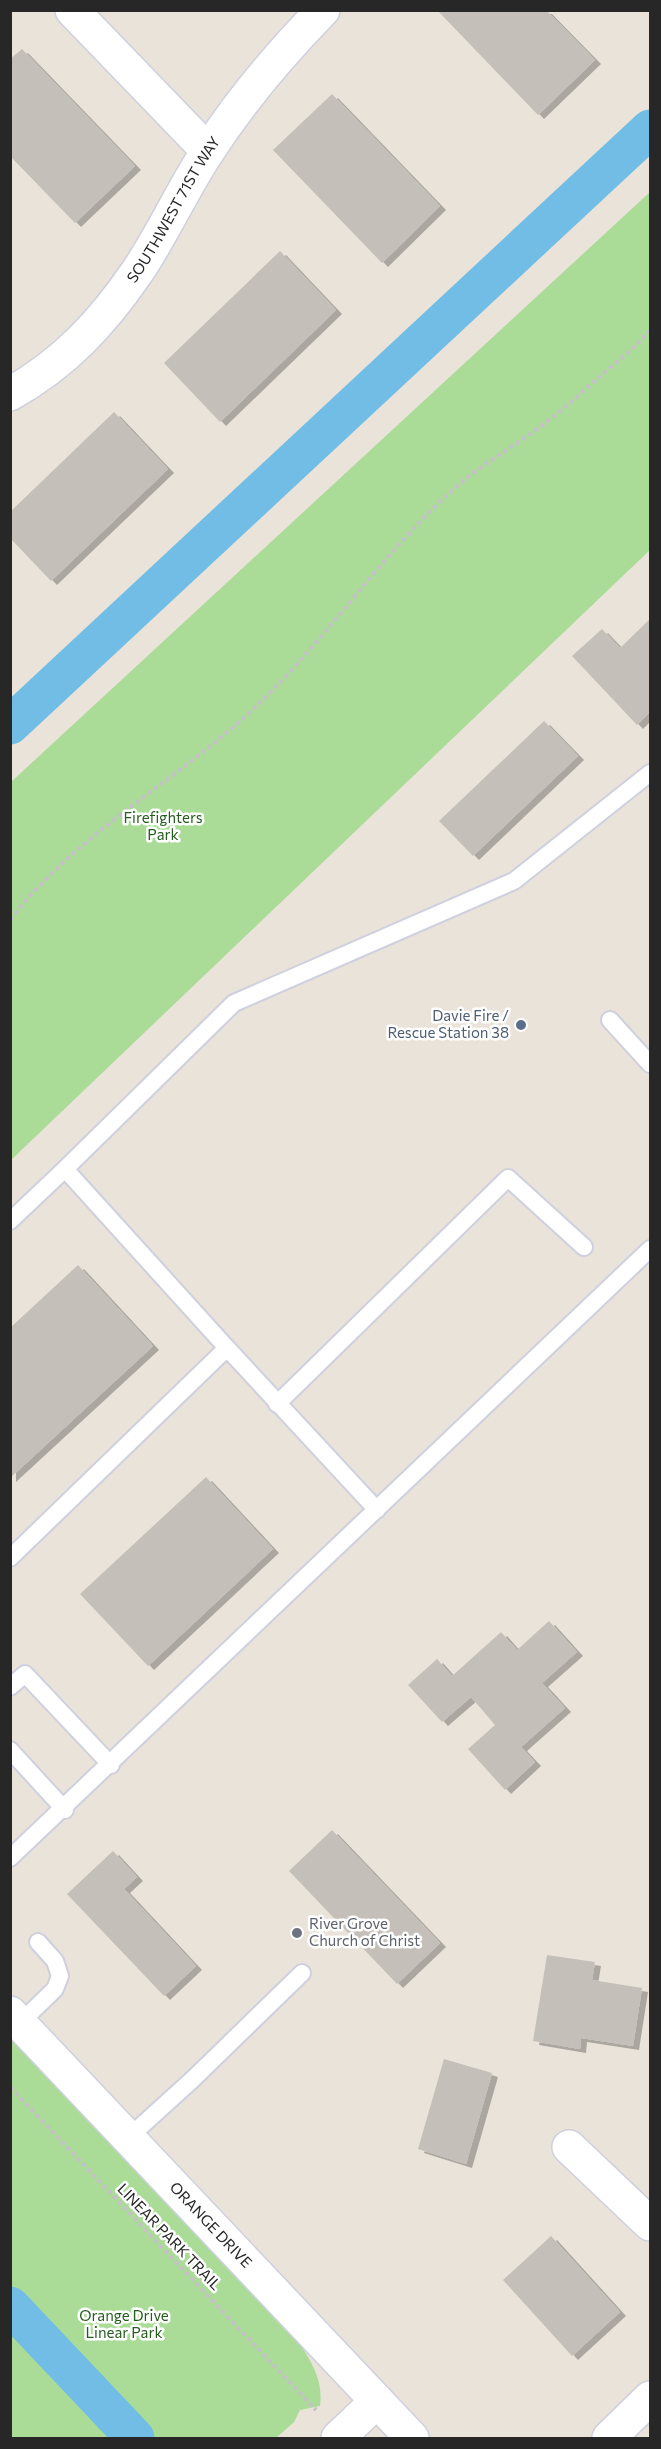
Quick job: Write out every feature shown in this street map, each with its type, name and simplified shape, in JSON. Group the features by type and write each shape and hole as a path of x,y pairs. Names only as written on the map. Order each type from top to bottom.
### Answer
{"street":[{"path":"72,10 208,151"},
{"name":"SOUTHWEST 71ST WAY","path":"10,394 40,377 90,335 137,272 208,151 281,53 323,10"},
{"name":"ORANGE DRIVE","path":"15,2018 412,2439"},
{"path":"569,2147 651,2224"},
{"path":"609,2439 651,2398"},
{"path":"338,2439 377,2401"}],"lane":[{"path":"10,1221 234,1003 514,881 651,773"},
{"path":"610,1020 651,1064"},
{"path":"65,1169 376,1510"},
{"path":"277,1404 508,1178 584,1247"},
{"path":"10,1858 64,1810 651,1249"},
{"path":"10,1558 226,1348"},
{"path":"10,1687 25,1674 111,1765"},
{"path":"10,1750 64,1810"},
{"path":"15,2018 55,1989 60,1976 55,1962 38,1941"},
{"path":"128,2138 194,2079 302,1973"}],"path":[{"path":"10,920 30,894 61,862 112,819 215,742 276,687 423,519 458,486 492,458 554,417 651,330"},
{"name":"LINEAR PARK TRAIL","path":"10,2087 311,2404"}],"green space":[{"name":"Firefighters Park","path":"650,192 650,550 11,1160 11,782"},
{"name":"Orange Drive Linear Park","path":"11,2038 302,2347 317,2375 320,2406 300,2410 294,2422 276,2438 11,2438"}],"building":[{"path":"437,10 546,10 595,60 538,115"},
{"path":"22,49 135,166 75,223 10,156 10,59"},
{"path":"332,94 440,206 382,263 273,150"},
{"path":"280,251 336,310 220,422 164,363"},
{"path":"114,412 168,469 51,581 10,538 10,512"},
{"path":"650,619 650,712 637,725 572,656 602,629 620,648"},
{"path":"544,721 578,756 473,856 439,821"},
{"path":"78,1265 153,1346 10,1478 10,1328"},
{"path":"206,1477 273,1549 148,1666 80,1594"},
{"path":"549,1621 577,1652 542,1683 565,1708 521,1747 535,1762 505,1790 468,1749 495,1725 471,1697 442,1722 408,1685 437,1659 452,1676 501,1632 517,1650"},
{"path":"332,1830 440,1943 397,1984 289,1871"},
{"path":"113,1851 137,1877 124,1889 196,1966 164,1996 67,1894"},
{"path":"547,1955 595,1962 592,1980 642,1988 633,2046 581,2038 580,2049 533,2041"},
{"path":"444,2059 492,2073 466,2164 418,2149"},
{"path":"551,2236 620,2312 572,2356 503,2280"}],"waterway":[{"path":"10,725 650,129"},
{"path":"10,2306 135,2438"}],"place":[{"name":"Davie Fire / Rescue Station 38","path":"521,1025"},
{"name":"River Grove Church of Christ","path":"297,1933"}]}
